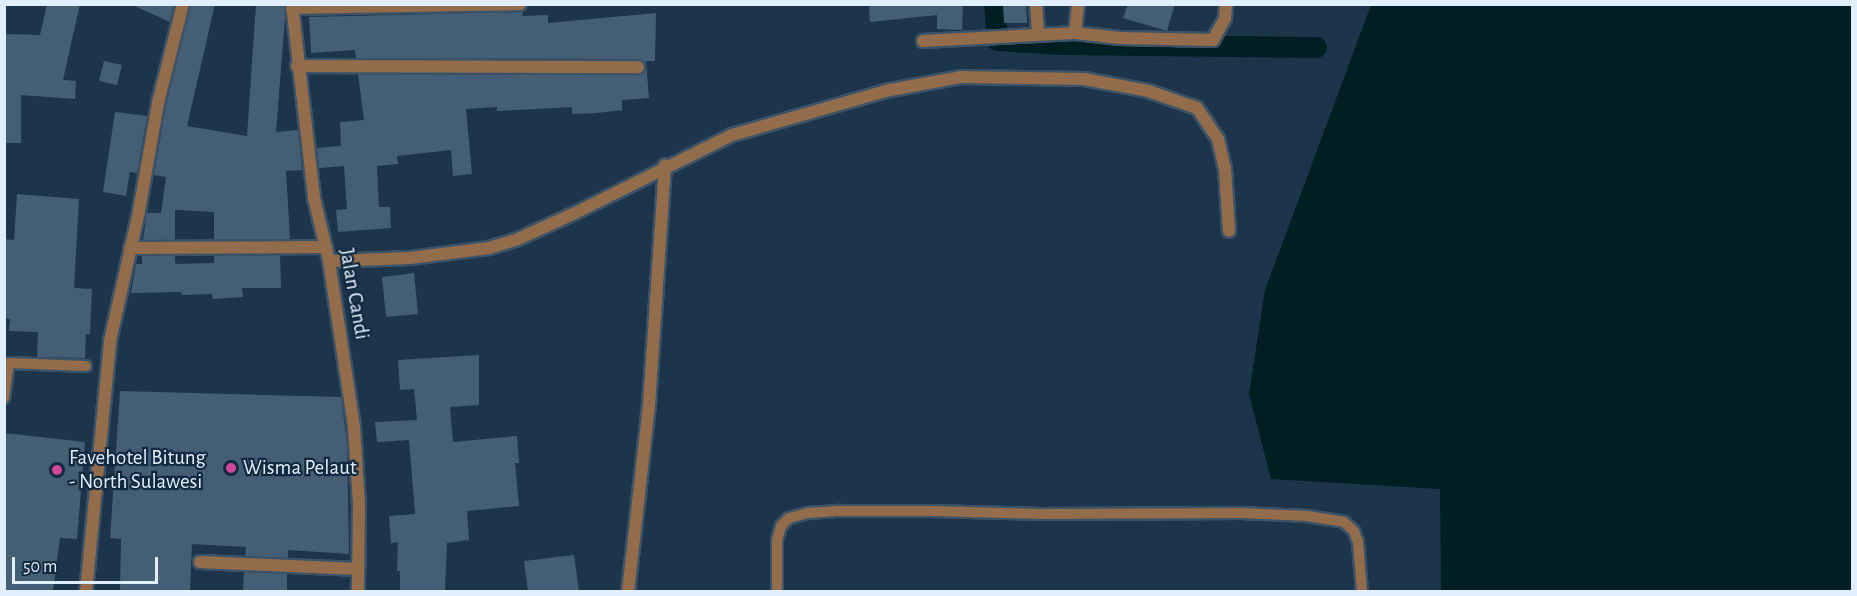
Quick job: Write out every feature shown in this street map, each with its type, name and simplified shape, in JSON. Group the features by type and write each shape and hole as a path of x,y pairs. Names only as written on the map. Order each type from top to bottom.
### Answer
{"street":[{"path":"86,591 105,375 158,103 183,4"},
{"path":"292,6 520,4"},
{"path":"1036,4 1038,34"},
{"path":"1076,33 1078,4"},
{"path":"923,41 1076,33 1120,38 1213,40 1225,18 1226,4"},
{"name":"Jalan Candi","path":"292,6 297,66 314,198 329,261 354,427 359,504 358,591"},
{"path":"297,66 638,67"},
{"path":"329,261 410,258 489,248 518,239 732,135 885,91 961,77 1084,79 1148,91 1197,108 1218,139 1225,169 1229,231"},
{"path":"628,591 649,406 665,166"},
{"path":"130,248 326,247"},
{"path":"200,562 358,569"}],"lane":[{"path":"4,398 9,363 86,366"},
{"path":"777,591 777,540 782,526 789,518 819,512 920,511 1043,514 1241,513 1307,516 1344,522 1354,531 1358,542 1362,591"}],"shaded area":[{"path":"1371,5 1852,5 1852,591 1441,591 1440,489 1271,479 1249,394 1265,290"}],"building":[{"path":"47,4 80,4 63,80 76,81 75,99 21,95 21,143 4,143 4,34 40,35"},
{"path":"130,4 174,4 170,22"},
{"path":"191,4 215,4 187,126 247,136 256,4 284,4 285,18 276,132 298,130 302,170 286,171 290,239 214,239 214,212 175,210 175,240 143,240 147,213 161,213 166,177 154,175 166,105"},
{"path":"869,4 963,4 962,30 937,29 937,15 870,22"},
{"path":"1003,4 1026,4 1027,23 1004,23"},
{"path":"1128,4 1175,4 1167,31 1123,18"},
{"path":"522,12 523,16 548,15 548,23 656,13 655,61 646,61 649,98 622,100 622,110 597,113 572,114 572,107 497,111 497,107 466,109 472,174 453,176 451,150 397,156 398,164 377,166 379,207 390,207 391,228 338,232 336,210 347,209 344,166 319,168 317,148 341,146 340,122 364,120 358,74 638,75 645,72 646,66 638,59 356,58 355,50 311,53 309,17"},
{"path":"104,61 122,65 117,85 99,81"},
{"path":"115,112 147,116 137,173 130,172 126,196 103,192"},
{"path":"17,194 79,199 74,288 92,289 90,334 86,334 85,358 37,357 38,332 9,331 10,319 4,318 4,239 14,240"},
{"path":"280,255 281,288 242,288 243,297 213,299 212,294 131,293 136,264 142,264 142,256 175,256 175,263 178,264 214,263 214,256"},
{"path":"414,273 418,314 386,317 382,277"},
{"path":"479,355 479,405 450,407 453,442 517,436 519,463 515,463 519,506 467,511 469,540 447,543 445,591 400,591 400,571 397,571 398,542 391,543 389,516 415,514 409,440 377,442 375,422 417,420 414,389 400,390 398,360"},
{"name":"Wisma Pelaut","path":"120,391 341,397 347,443 349,554 288,550 288,558 245,556 246,547 192,544 190,591 120,591 121,539 110,538"},
{"path":"4,433 85,442 77,539 60,538 53,591 4,591"},
{"path":"574,555 579,591 528,591 524,561"},
{"path":"244,572 287,574 287,591 243,591"}],"waterway":[{"path":"994,4 997,40 1062,44 1316,47"}],"place":[{"name":"Wisma Pelaut","path":"231,468"},
{"name":"Favehotel Bitung - North Sulawesi","path":"57,470"}]}
